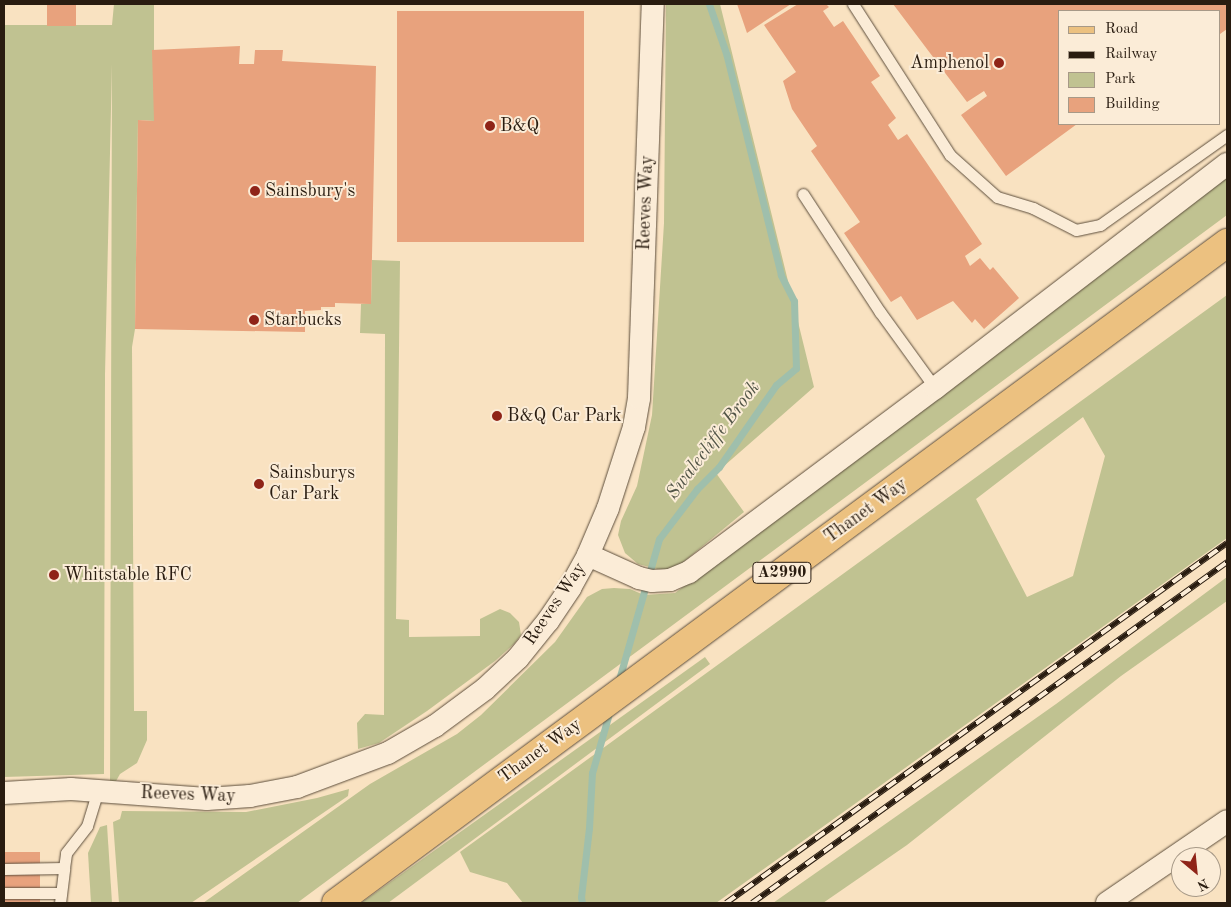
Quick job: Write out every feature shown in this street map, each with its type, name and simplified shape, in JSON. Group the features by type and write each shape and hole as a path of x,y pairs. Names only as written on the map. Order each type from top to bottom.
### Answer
{"main road":[{"name":"Thanet Way","path":"336,903 1227,243"}],"street":[{"name":"Reeves Way","path":"4,793 71,789 207,799 250,796 297,787 388,753 461,709 518,658 561,601 588,554 617,480 634,427 639,398 653,4"},
{"path":"588,554 639,578 652,581 670,580 689,572 935,388 1227,164"},
{"path":"1106,903 1227,820"}],"lane":[{"path":"853,4 950,156 997,197 1033,208 1076,230 1100,224 1227,135"},
{"path":"803,194 880,312 935,388"},
{"path":"4,893 61,898 66,853 87,826 98,791"},
{"path":"4,869 64,868"}],"green space":[{"name":"Whitstable RFC","path":"114,4 154,4 154,121 138,120 135,329 132,347 134,711 147,711 147,740 137,763 120,774 110,792 112,64 105,375 104,774 4,777 4,25 112,25"},
{"path":"666,4 720,4 814,387 716,473 744,512 675,569 661,570 638,564 625,553 618,535 621,521 637,486 652,415 664,223"},
{"path":"1227,173 1227,215 297,903 203,903 370,784 457,734 481,715 555,642 587,597 602,589 614,588 630,589 644,595 675,593"},
{"path":"372,260 400,261 396,619 409,620 409,637 480,636 480,619 500,609 510,613 519,622 521,635 495,661 427,711 379,743 358,749 357,723 365,714 384,715 385,334 360,333 361,304 371,303"},
{"path":"1227,295 1227,538 716,903 523,903 507,883 470,872 460,852","holes":["1083,417 1105,456 1073,576 1027,597 976,499"]},
{"path":"1227,577 1227,601 1121,676 907,845 823,903 773,903 1056,704"},
{"path":"705,657 710,664 388,903 361,903"},
{"path":"349,789 348,796 191,903 119,903 113,822 120,819 122,811 246,812 317,798"},
{"path":"107,825 112,903 91,903 88,853 100,827"}],"building":[{"path":"47,4 76,4 76,26 47,26"},
{"path":"737,4 791,4 747,33"},
{"path":"798,4 826,4 829,7 823,11 834,27 843,21 880,76 871,82 896,118 888,125 898,140 907,134 982,244 965,256 970,266 980,258 990,270 993,267 1019,298 984,329 975,319 972,323 953,301 917,320 901,296 891,302 844,233 860,222 811,151 817,146 792,109 783,81 796,72 764,25"},
{"name":"Amphenol","path":"893,4 1227,4 1227,29 1221,33 1221,10 1058,10 1058,125 1076,125 1006,176 961,115 987,96 984,91 967,102"},
{"name":"B&Q","path":"397,11 584,11 584,242 397,242"},
{"name":"Sainsbury's","path":"240,46 239,64 254,64 255,50 283,50 282,61 376,66 371,304 335,303 335,307 321,307 321,310 305,311 305,332 135,329 138,120 154,121 152,50"},
{"path":"4,852 40,852 40,903 4,903"}],"waterway":[{"name":"Swalecliffe Brook","path":"618,683 659,539 697,489 719,467 776,385 796,368 794,301 781,275 727,56 709,4"},
{"name":"Swalecliffe Brook","path":"582,903 592,773 610,710"}],"railway":[{"path":"726,903 1227,543"},
{"path":"752,903 1227,562"}],"place":[{"name":"Amphenol","path":"999,63"},
{"name":"B&Q","path":"490,126"},
{"name":"Sainsbury's","path":"255,191"},
{"name":"Starbucks","path":"254,320"},
{"name":"B&Q Car Park","path":"497,416"},
{"name":"Sainsburys Car Park","path":"259,484"},
{"name":"Whitstable RFC","path":"54,575"}]}
